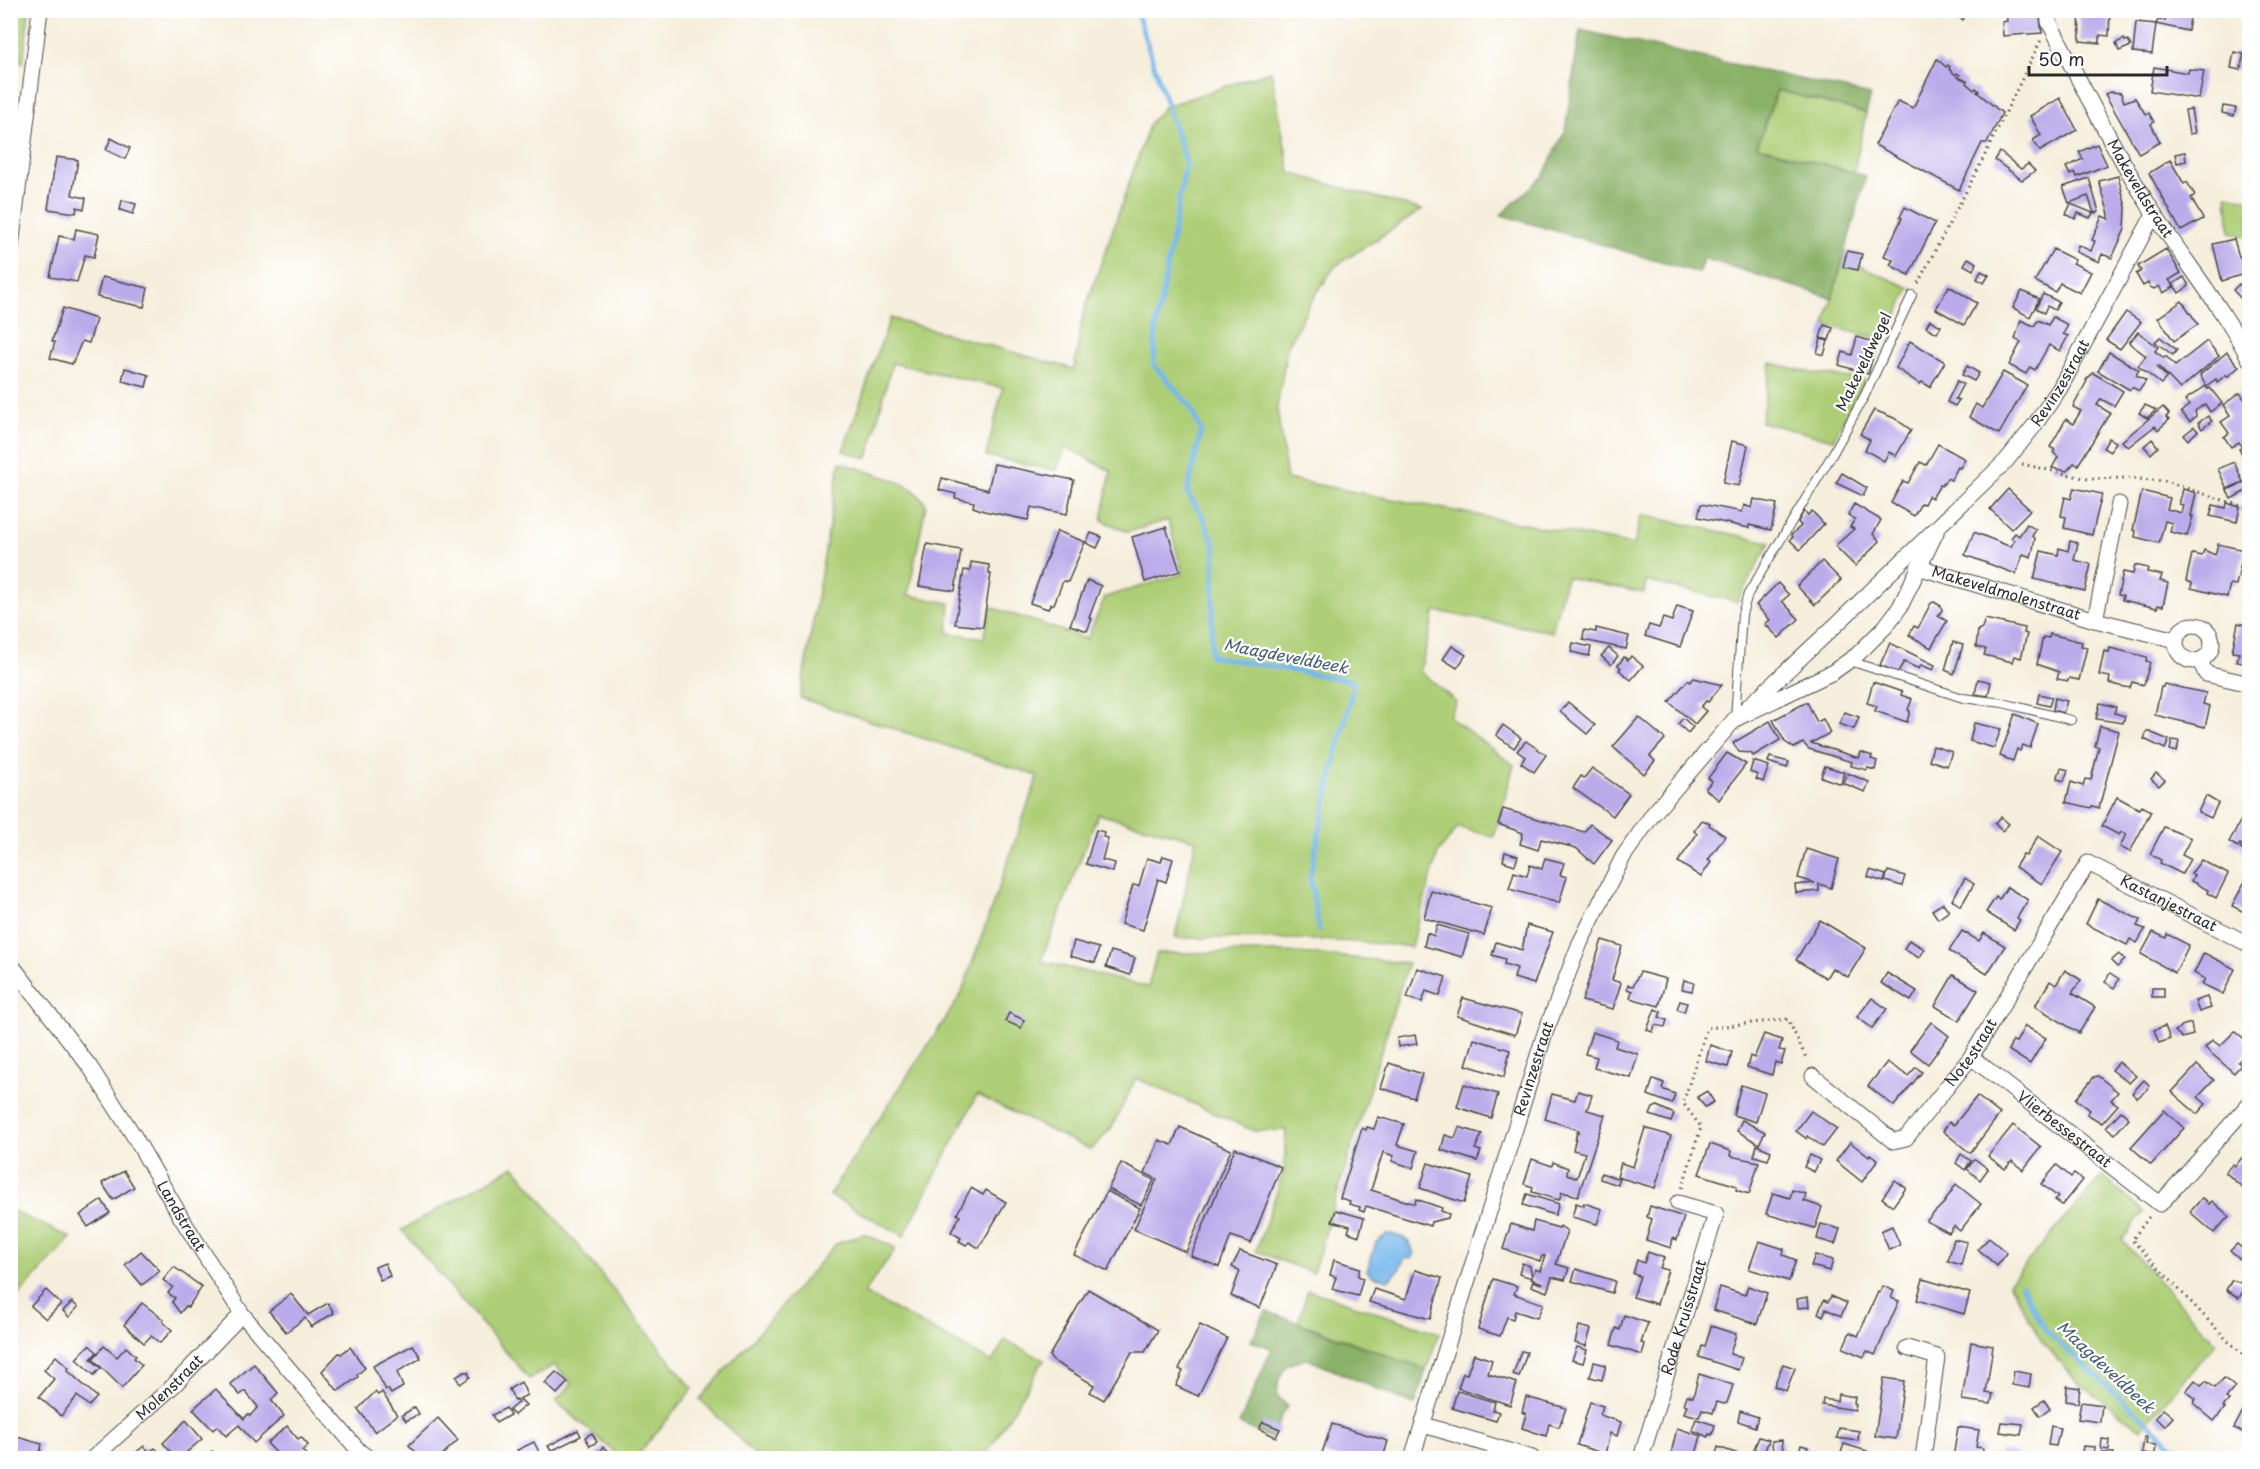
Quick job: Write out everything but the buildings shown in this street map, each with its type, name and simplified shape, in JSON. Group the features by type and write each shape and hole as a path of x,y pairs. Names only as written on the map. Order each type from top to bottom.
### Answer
{"street":[{"path":"10,255 40,10"},
{"name":"Makeveldstraat","path":"2048,16 2120,155 2154,214 2234,330 2250,360"},
{"name":"Revinzestraat","path":"1412,1458 1545,1033 1580,943 1623,857 1647,823 1735,719 2006,461 2060,388 2154,214"},
{"name":"Makeveldmolenstraat","path":"2095,620 2119,504"},
{"name":"Revinzestraat","path":"1735,719 1833,672 1850,661 1885,627 1900,607 1938,528"},
{"name":"Makeveldmolenstraat","path":"1918,567 2095,620 2176,640"},
{"path":"2199,626 2206,629 2213,643 2211,651 2200,661 2185,659 2176,647 2176,640 2182,630 2187,627 2199,626"},
{"path":"2200,661 2206,674 2250,684"},
{"name":"Kastanjestraat","path":"2088,863 2250,945"},
{"name":"Notestraat","path":"1814,1076 1893,1141 1906,1138 1971,1057 2088,863"},
{"name":"Landstraat","path":"10,963 90,1067 242,1314 359,1451 368,1458"},
{"name":"Vlierbessestraat","path":"1971,1057 2160,1204"},
{"path":"2160,1204 2250,1103"},
{"name":"Rode Kruisstraat","path":"1641,1458 1716,1214 1678,1203"},
{"name":"Molenstraat","path":"93,1458 173,1386 242,1314"},
{"path":"1907,1348 1937,1357 1923,1458"},
{"path":"1424,1425 1532,1458"}],"lane":[{"name":"Makeveldwegel","path":"1735,719 1742,614 1748,594 1832,455 1865,395 1912,295"},
{"path":"1850,661 1963,698 2003,703 2071,720"}],"path":[{"path":"1912,295 1979,167 2048,16"},
{"path":"2006,461 2088,479 2124,478 2165,481 2250,509"},
{"path":"1678,1203 1701,1127 1683,1103 1707,1028 1788,1019 1814,1076"},
{"path":"2160,1204 2132,1240 2228,1341 2250,1360"}],"green space":[{"path":"11,10 29,11 23,63 11,60"},
{"path":"1580,30 1871,95 1866,113 1777,90 1757,146 1866,176 1832,298 1703,258 1699,273 1501,215 1543,176 1565,131"},
{"path":"1271,71 1290,173 1422,210 1335,266 1310,303 1287,348 1277,408 1287,479 1634,545 1641,515 1770,542 1737,602 1646,581 1644,593 1566,577 1552,632 1435,611 1420,671 1456,702 1449,717 1514,765 1494,837 1458,827 1438,853 1411,947 1322,940 1175,938 1196,840 1098,814 1041,961 1148,987 1157,953 1287,952 1408,963 1313,1273 1256,1251 1284,1171 1286,1130 1254,1131 1136,1078 1112,1127 1091,1150 977,1095 904,1236 829,1195 961,995 1038,776 800,698 840,462 896,481 914,490 926,504 908,595 950,603 948,633 984,638 991,607 1087,639 1105,597 1183,574 1168,520 1128,532 1102,520 1111,471 1066,447 1056,471 986,456 1003,388 892,363 868,458 843,451 890,318 1074,369 1083,315 1150,123 1164,107"},
{"path":"1777,90 1866,113 1854,172 1757,147"},
{"path":"2227,195 2249,199 2249,237 2230,232"},
{"path":"1843,259 1910,288 1885,340 1825,325"},
{"path":"1771,363 1813,373 1865,380 1833,440 1761,422"},
{"path":"514,1166 693,1389 635,1458 621,1458 556,1401 572,1384 555,1365 529,1379 402,1230"},
{"path":"2102,1176 2144,1212 2122,1240 2216,1343 2141,1429 2077,1382 2042,1341 2009,1283"},
{"path":"11,1210 71,1238 11,1304"},
{"path":"864,1234 896,1248 864,1293 992,1362 1005,1340 1044,1360 984,1458 761,1458 755,1455 700,1399 836,1244"},
{"path":"1308,1290 1439,1333 1426,1370 1298,1322"},
{"path":"1266,1311 1426,1370 1415,1405 1305,1358 1286,1366 1279,1379 1277,1395 1287,1406 1271,1438 1239,1424 1272,1348 1251,1341"}],"water":[{"path":"1387,1234 1397,1235 1408,1241 1414,1254 1412,1259 1405,1258 1398,1271 1388,1280 1373,1276 1367,1271 1376,1243"}],"waterway":[{"name":"Maagdeveldbeek","path":"1136,10 1186,163 1156,327 1154,365 1190,406 1201,431 1187,493 1202,515 1215,546 1211,656 1353,681 1310,876 1319,930"},
{"name":"Maagdeveldbeek","path":"2021,1285 2046,1331 2187,1458"}]}
